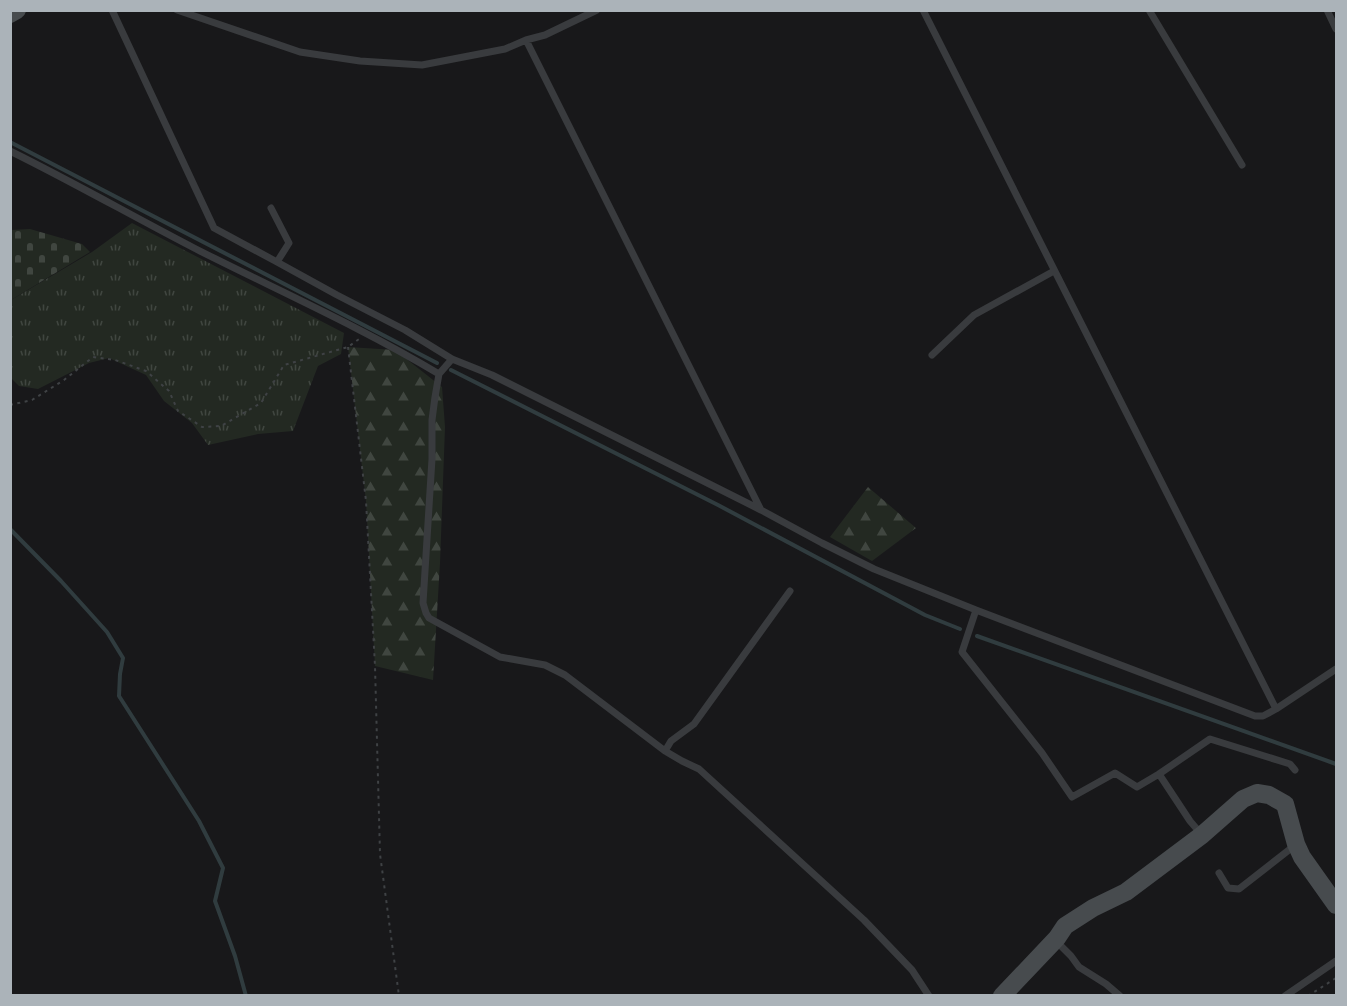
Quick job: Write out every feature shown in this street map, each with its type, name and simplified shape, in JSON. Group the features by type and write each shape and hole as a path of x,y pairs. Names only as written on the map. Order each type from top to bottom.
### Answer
{"street":[{"path":"10,14 17,10"},
{"path":"1002,996 1057,938 1065,926 1093,908 1126,892 1202,835 1243,799 1257,793 1269,795 1285,804 1302,857 1336,905"}],"lane":[{"path":"111,10 214,228 405,330 452,359 492,375 874,569 1255,716 1263,716 1276,709 1336,669"},
{"path":"177,10 300,51 360,61 422,65 505,49 545,35 597,10"},
{"path":"923,10 1276,709"},
{"path":"1149,10 1242,165"},
{"path":"1327,10 1336,29"},
{"path":"526,40 761,510"},
{"path":"10,151 197,249 309,304 439,374"},
{"path":"271,208 289,243 277,262"},
{"path":"932,355 974,315 1054,271"},
{"path":"452,359 439,374 432,420 432,459 423,603 429,618 500,657 545,665 565,675 665,751 699,769 864,920 912,970 928,996"},
{"path":"665,751 672,741 694,723 790,591"},
{"path":"976,610 962,652 1042,753 1072,797 1115,773 1137,787 1210,739 1290,764 1295,770"},
{"path":"1159,774 1202,835"},
{"path":"1219,873 1228,888 1239,890 1296,844"},
{"path":"1057,938 1060,945 1079,967 1120,996"},
{"path":"1285,996 1336,961"}],"path":[{"path":"10,405 32,400 64,380 93,357 115,360 146,371 169,391 178,411 202,427 221,426 261,403 284,365 348,347 366,334"},
{"path":"348,347 366,513 375,666 380,854 399,996"},
{"path":"1308,996 1336,978"}],"green space":[{"path":"132,223 344,333 341,354 318,366 293,431 258,434 208,445 192,423 164,401 146,375 109,358 89,363 38,389 19,386 11,378 11,300 92,252"},
{"path":"30,229 82,244 90,252 11,300 11,230"},
{"path":"348,347 395,350 442,387 445,427 433,680 375,666 366,501"},
{"path":"868,487 916,528 872,561 830,537"}],"waterway":[{"path":"10,142 437,363"},
{"path":"451,370 718,505 925,615 960,629"},
{"path":"10,529 107,632 123,658 119,696 199,821 223,868 215,901 235,956 246,996"},
{"path":"977,636 1336,764"}]}
